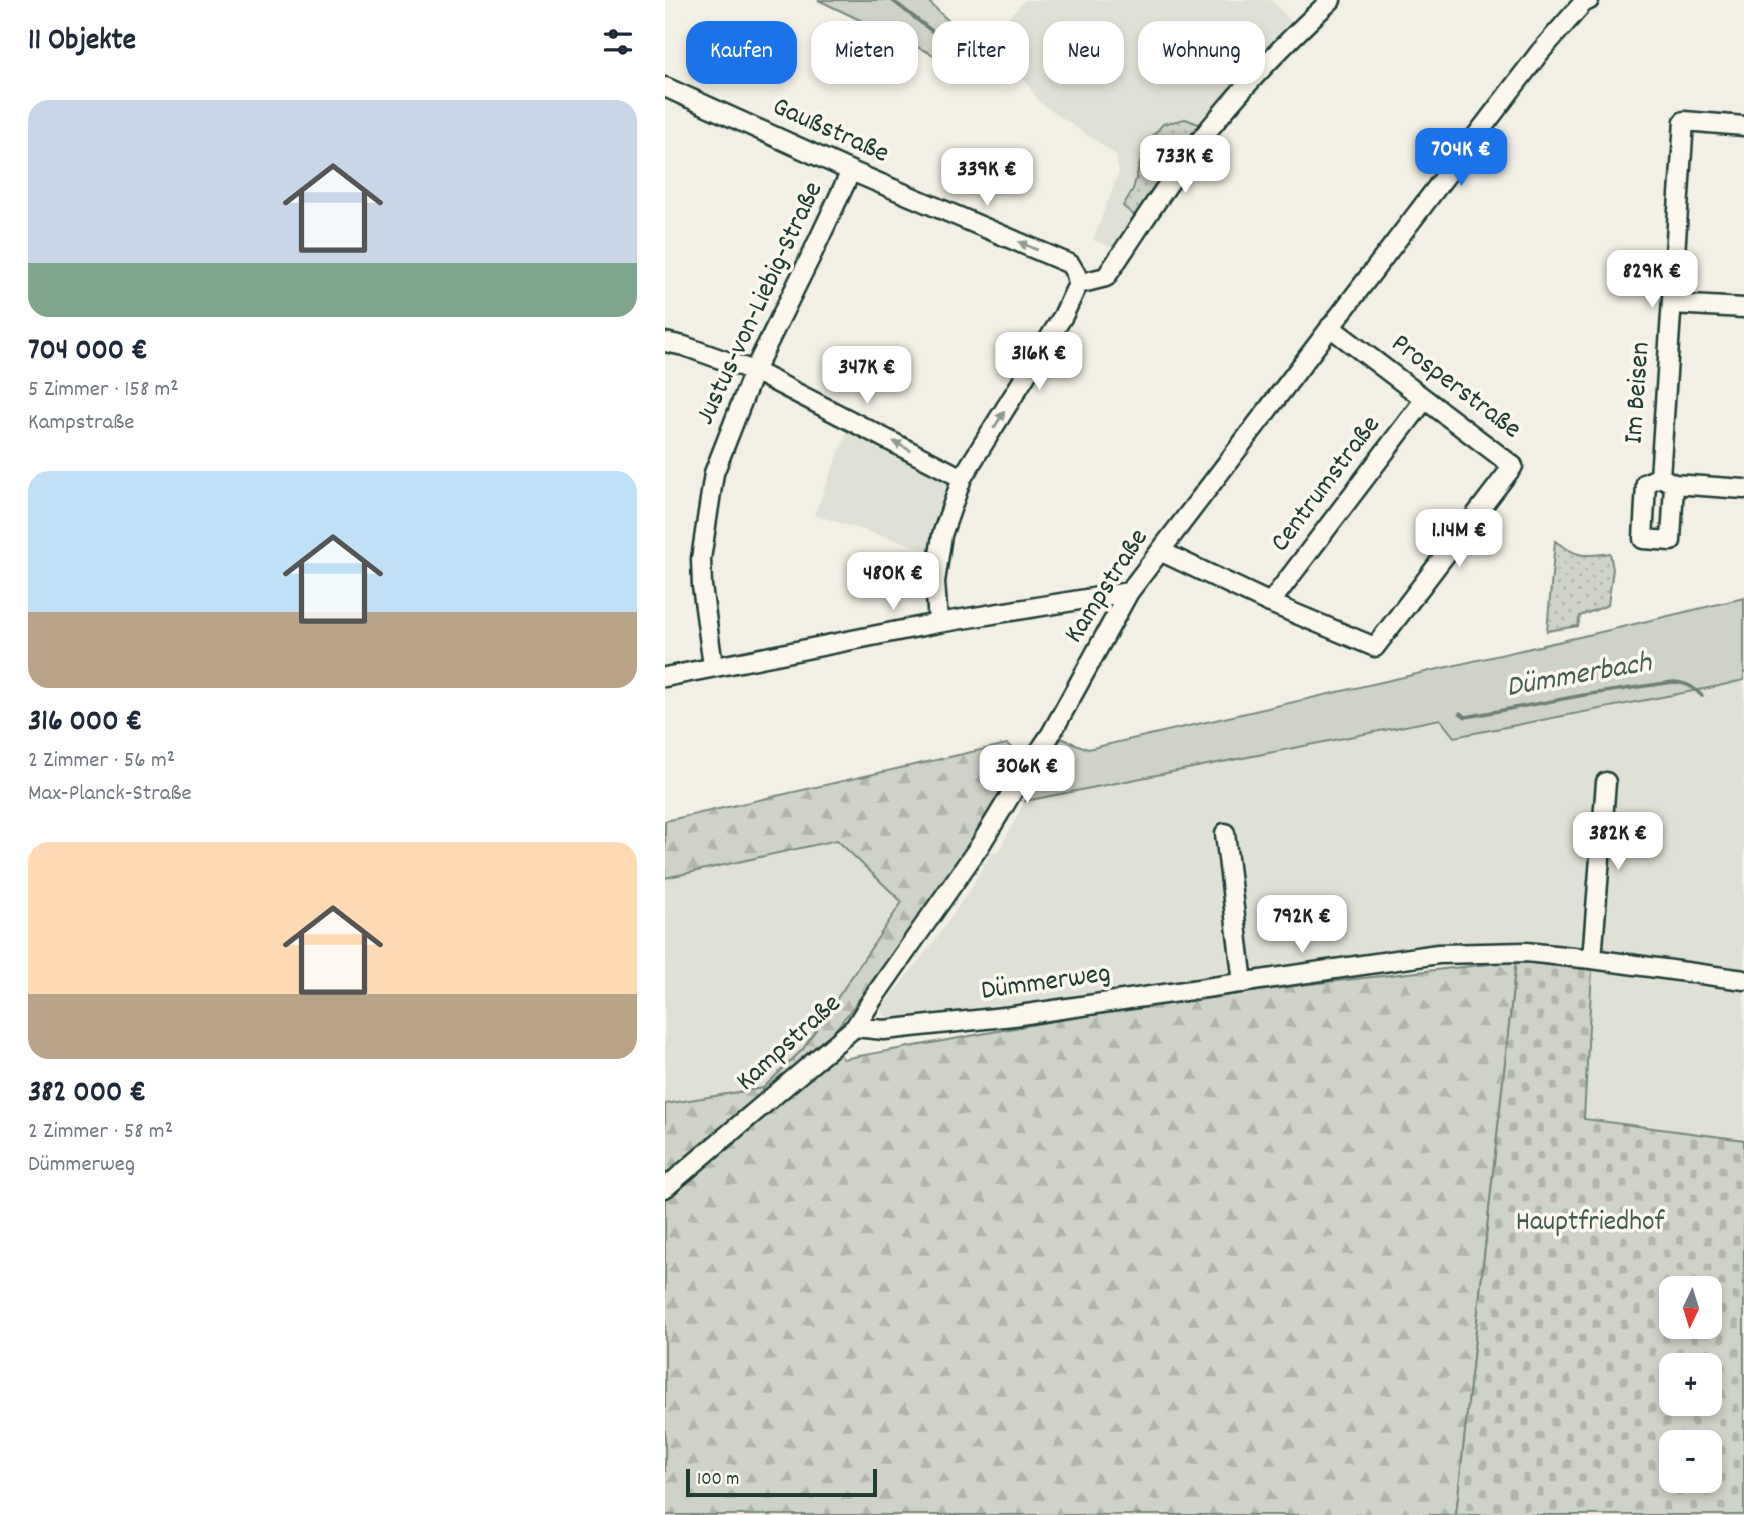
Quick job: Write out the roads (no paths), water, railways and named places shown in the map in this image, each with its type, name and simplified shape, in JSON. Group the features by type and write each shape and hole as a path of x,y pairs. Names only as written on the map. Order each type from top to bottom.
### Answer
{"street":[{"path":"938,623 935,582 941,535 962,478 1063,316 1078,284 1107,277 1209,129 1267,62 1331,0"},
{"name":"Kampstraße","path":"665,1188 855,1027 979,847 1051,734 1129,592 1540,52 1589,0"},
{"name":"Gaußstraße","path":"665,88 1070,264 1078,284"},
{"name":"Im Beisen","path":"1744,126 1684,121 1672,304 1667,481 1744,489"},
{"name":"Justus-von-Liebig-Straße","path":"713,666 701,559 714,473 754,370 851,171"},
{"path":"1672,304 1744,308"},
{"name":"Prosperstraße","path":"1160,551 1270,603 1375,647 1513,466 1330,327"},
{"path":"665,342 754,370 962,478"},
{"name":"Centrumstraße","path":"1270,603 1425,399"},
{"path":"665,677 938,623 1129,592"},
{"path":"1591,959 1606,782"},
{"path":"1225,833 1243,983"},
{"name":"Dümmerweg","path":"855,1027 884,1030 1013,1016 1438,954 1517,951 1744,980"}],"waterway":[{"name":"Dümmerbach","path":"892,0 932,31"},
{"name":"Dümmerbach","path":"1460,713 1466,717 1673,682 1689,686 1702,696"}],"park label":[{"name":"Hauptfriedhof","path":"1590,1224"}]}
